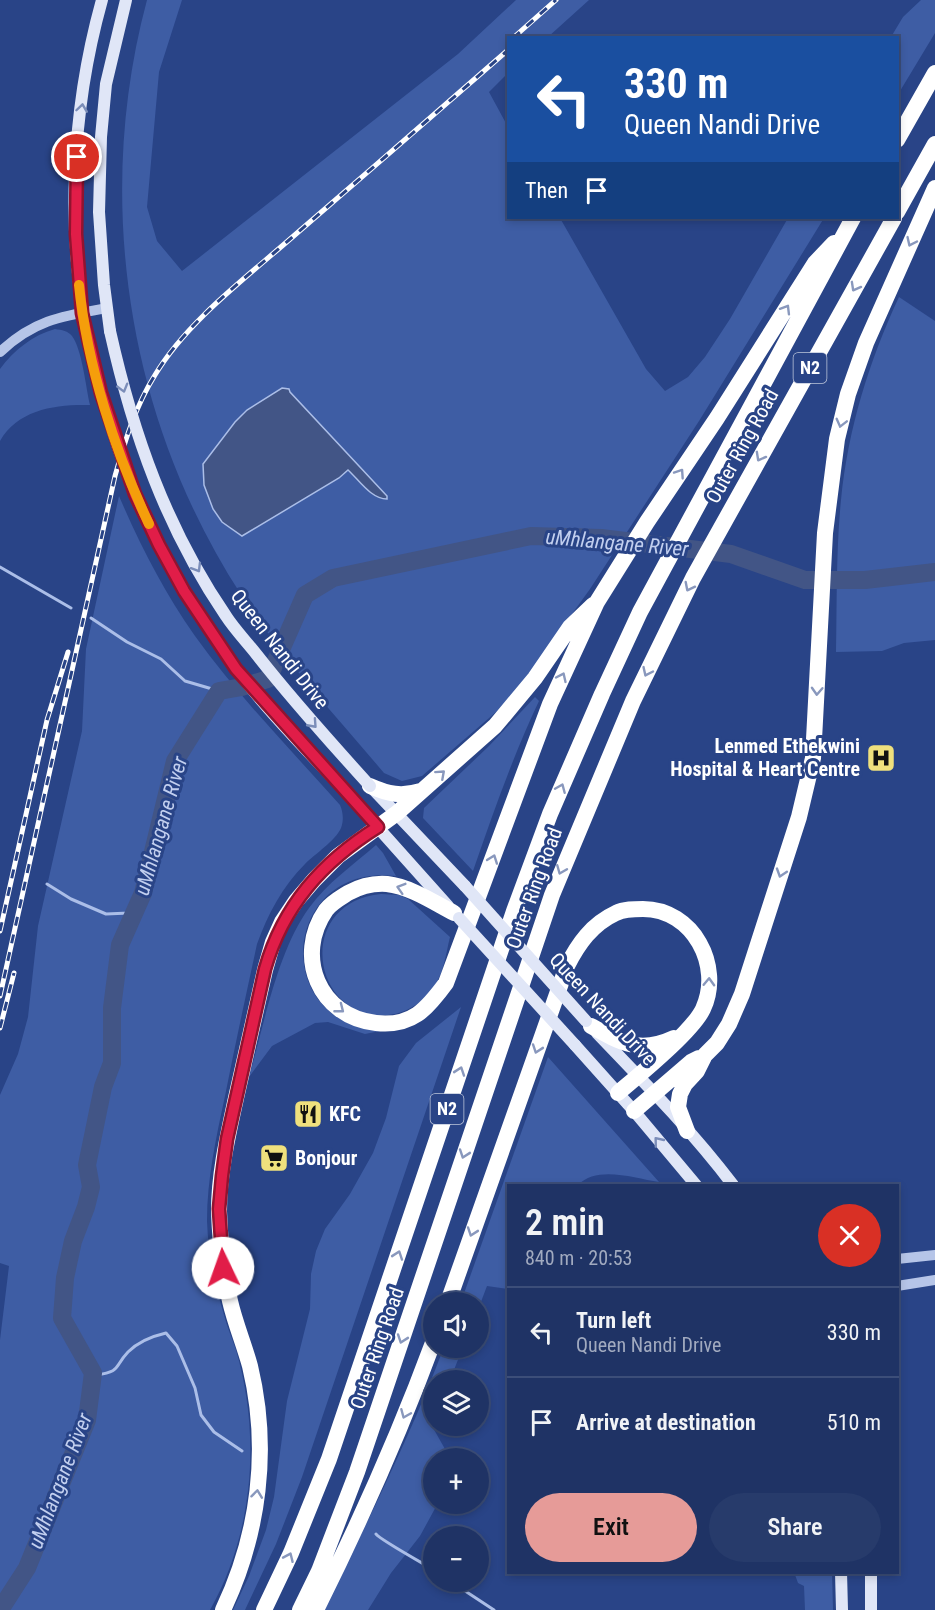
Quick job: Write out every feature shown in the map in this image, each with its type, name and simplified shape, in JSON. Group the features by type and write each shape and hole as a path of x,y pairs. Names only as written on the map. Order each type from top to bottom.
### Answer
{"highway":[{"path":"899,136 935,73"},
{"path":"899,208 935,144"},
{"path":"687,1131 678,1101 685,1084 697,1071 705,1055 717,1043 729,1024 742,994 807,791 815,736 825,533 837,439 851,383 875,319 935,188"},
{"name":"Outer Ring Road","path":"300,1610 319,1570 357,1472 552,895 605,765 672,619 893,219"},
{"path":"456,915 401,887 385,884 353,890 327,909 314,935 311,957 319,986 339,1010 348,1016 370,1023 390,1024 411,1019 419,1014 446,983 550,704 601,596 815,263 849,225"},
{"name":"Outer Ring Road","path":"264,1610 291,1553 329,1459 524,884 578,749 640,612 849,225"},
{"path":"223,1610 243,1560 257,1498 260,1463 257,1400 250,1365 230,1303 223,1268 219,1209 227,1139 273,942 282,922 296,901 338,856 397,813 495,726 535,678 570,627 601,596"},
{"path":"370,786 395,795 423,791"},
{"path":"452,1292 567,966 585,935 601,922 617,912 651,909 680,921 691,931 706,956 710,982 708,996 697,1020 618,1093"},
{"path":"588,1024 620,1042 644,1046 658,1045 684,1033"},
{"path":"634,1111 691,1062 705,1055"},
{"path":"316,1610 375,1484 427,1358"}],"main road":[{"path":"102,0 87,67 76,176 78,273 82,313 104,404 135,494 159,545 184,591 236,669 618,1093 695,1184"},
{"name":"Queen Nandi Drive","path":"126,0 106,84 101,137 99,204 107,308 121,381 142,451 167,514 226,616 302,711 465,886 588,1024 655,1094 712,1157 732,1184"},
{"path":"841,1574 842,1610"},
{"path":"871,1574 871,1610"}],"street":[{"path":"0,352 34,327 50,320 107,308"},
{"path":"899,1259 935,1255"},
{"path":"899,1286 935,1280"}],"shaded area":[{"path":"147,0 182,0 159,72 147,207 157,241 182,271 458,54 516,0 589,0 549,36 507,36 507,74 489,92 507,125 507,219 561,219 646,369 665,391 688,377 705,357 730,319 787,219 823,219 699,421 590,589 523,682 496,712 422,776 402,781 384,773 292,664 258,619 203,529 171,458 148,384 132,308 123,231 123,153 131,76","holes":["290,392 372,494 348,470 339,478 241,536 223,521 212,505 206,487 203,464 213,452"]},
{"path":"921,0 935,0 935,33 899,93 899,36 892,36 903,17"},
{"path":"899,297 935,321 935,640 904,643 882,651 836,652 839,519 844,474 861,396 878,346"},
{"path":"55,329 69,333 75,342 81,359 90,405 52,408 28,415 8,430 0,441 0,369 24,344"},
{"path":"282,388 289,389 387,496 387,499 376,496 348,470 339,478 242,536 222,522 213,509 204,485 203,464 247,410"},
{"path":"119,496 153,568 195,636 247,701 340,805 343,822 335,837 289,882 276,901 261,933 213,1158 207,1205 212,1269 244,1382 249,1416 250,1449 249,1483 244,1516 225,1580 210,1610 0,1610 0,1340 9,1266 0,1263 0,1095 18,1054 28,1017 38,926 82,731 86,649"},
{"path":"535,697 539,701 512,764 473,871 423,818 424,808 489,746"},
{"path":"376,845 396,876 359,878 330,893 312,916 304,944 306,974 319,1001 344,1021 380,1031 365,1034 328,1022 315,1023 272,1046 249,1077 280,967 298,926 324,890"},
{"path":"381,894 399,895 408,899 450,937 441,974 418,1004 395,1014 367,1014 345,1003 331,985 323,963 324,940 333,919 352,902"},
{"path":"461,1007 302,1477 276,1544 245,1610 233,1610 249,1576 266,1530 274,1497 287,1401 310,1309 311,1274 316,1251 325,1229 350,1194 373,1153 386,1118 399,1066 416,1043"},
{"path":"548,1057 659,1182 605,1174 586,1179 579,1184 507,1184 507,1289 487,1286 485,1292 465,1292"},
{"path":"440,1358 459,1358 454,1370 435,1370"},
{"path":"423,1399 423,1436 438,1436 444,1448 423,1448 423,1514 432,1514 425,1526 423,1526 420,1536 391,1573 368,1610 323,1610 356,1545"},
{"path":"795,1574 832,1574 833,1610 805,1610 804,1586 798,1583"}],"waterway":[{"name":"uMhlangane River","path":"0,1610 27,1568 87,1420 93,1373 62,1318 65,1278 73,1241 91,1187 87,1165 103,1087 112,1063 112,1008 120,945 143,893 175,761 219,691 268,679 305,595 333,578 531,536 601,538 731,554 805,580 865,580 935,572"},
{"path":"0,567 71,608"},
{"path":"91,618 127,642 161,659 185,681 219,691"},
{"path":"47,884 71,899 106,914 129,913 141,898"},
{"path":"86,1361 96,1375 110,1372 136,1345 166,1333 177,1346 195,1388 201,1415 214,1432 242,1451"},
{"path":"376,1534 423,1564"},
{"path":"467,1592 494,1610"}],"railway":[{"path":"515,36 556,0"},
{"path":"0,996 115,476 131,424 148,387 168,356 216,303 507,51"},
{"path":"0,931 47,720 68,652"},
{"path":"0,1028 14,973"}],"slow traffic":[{"path":"79,285 82,313 101,393 117,445 149,524"}],"place":[{"name":"Lenmed Ethekwini Hospital & Heart Centre","path":"881,758"},
{"name":"KFC","path":"308,1114"},
{"name":"Bonjour","path":"274,1158"}],"route":[{"path":"77,157 76,234 82,313 101,393 135,494 184,591 236,669 378,827 338,856 314,880 282,922 273,942 227,1139 219,1209 223,1268"}]}
